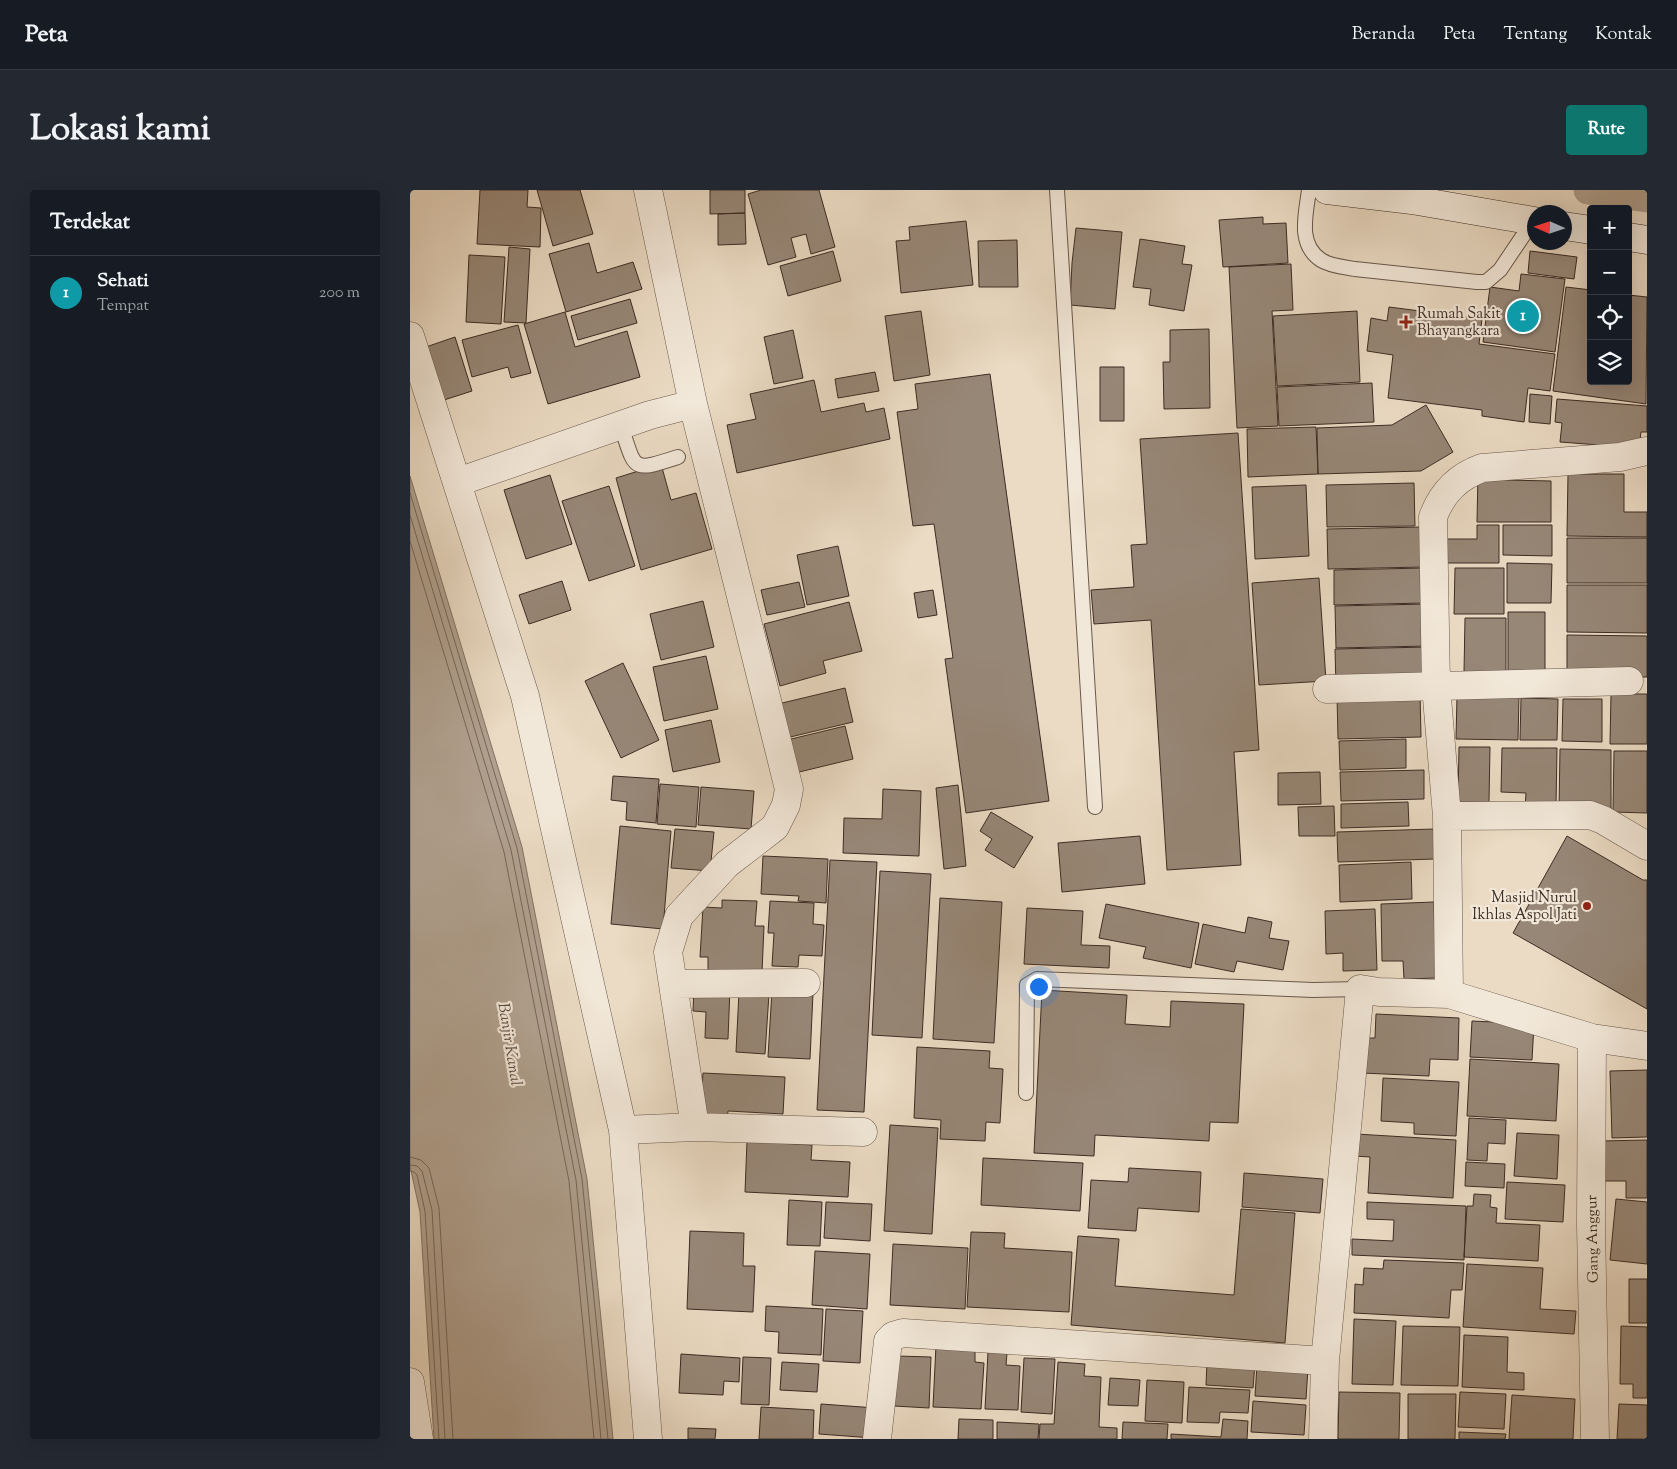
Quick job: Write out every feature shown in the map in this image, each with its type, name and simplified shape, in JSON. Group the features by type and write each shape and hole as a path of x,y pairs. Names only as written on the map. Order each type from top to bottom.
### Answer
{"street":[{"path":"648,190 693,404 788,789 786,805 775,827 727,864 679,916 668,952 695,1127"},
{"path":"1328,190 1412,200 1527,220"},
{"path":"1572,227 1587,229"},
{"path":"1632,238 1647,240"},
{"path":"410,336 525,696 623,1130 648,1439"},
{"path":"458,482 621,426 693,404"},
{"path":"1449,994 1447,816 1436,686 1433,517 1438,503 1444,494 1467,473 1482,468 1620,457 1647,451"},
{"path":"1327,688 1628,681"},
{"path":"1447,816 1590,815 1603,820 1647,846"},
{"path":"674,984 806,983"},
{"path":"1323,1439 1325,1361 1360,988 1378,992 1449,994 1592,1038 1647,1046"},
{"name":"Gang Anggur","path":"1592,1038 1591,1224 1595,1439"},
{"path":"623,1130 695,1127 863,1132"},
{"path":"877,1439 888,1341 894,1336 903,1333 1325,1361"},
{"path":"410,1382 419,1439"}],"lane":[{"path":"1057,190 1095,807"},
{"path":"1309,190 1304,237 1311,251 1321,261 1336,266 1486,282 1500,270 1527,231"},
{"path":"621,426 632,459 637,465 649,467 678,457"},
{"path":"1026,1093 1027,985 1037,979 1313,990 1360,988"}],"water":[{"name":"Banjir Kanal","path":"410,476 522,847 587,1179 613,1439 434,1439 420,1212 410,1166"}],"building":[{"path":"480,190 528,190 527,207 541,208 540,247 477,244"},
{"path":"537,190 580,190 593,234 553,246"},
{"path":"710,190 745,190 745,213 710,214"},
{"path":"761,190 819,190 835,247 811,254 806,234 791,238 796,257 768,265 748,194"},
{"path":"745,213 746,244 718,245 718,214"},
{"path":"1263,217 1263,224 1286,223 1288,263 1223,267 1219,220"},
{"path":"966,221 973,285 901,293 896,241 910,240 909,227"},
{"path":"1076,228 1122,232 1115,309 1070,305"},
{"path":"1140,239 1185,246 1182,264 1192,265 1184,311 1149,305 1151,289 1133,287"},
{"path":"1017,240 1018,287 979,287 978,241"},
{"path":"589,243 597,273 633,262 642,289 566,312 549,254"},
{"path":"509,247 530,249 526,323 504,322"},
{"path":"833,251 841,281 788,296 780,266"},
{"path":"1530,251 1577,257 1574,279 1528,273"},
{"path":"469,255 505,257 501,324 466,322"},
{"path":"1291,264 1293,310 1272,311 1278,426 1237,428 1229,267"},
{"path":"1521,274 1565,279 1555,352 1483,342 1490,287 1519,291"},
{"path":"1566,287 1587,290 1587,385 1632,385 1632,295 1647,297 1646,404 1553,391"},
{"path":"630,299 637,323 578,340 571,316"},
{"path":"1389,307 1482,319 1479,344 1555,354 1550,391 1528,388 1524,422 1482,416 1482,410 1388,398 1393,355 1367,351 1371,318 1387,321"},
{"path":"921,311 930,375 894,381 885,316"},
{"path":"1357,311 1360,382 1277,386 1273,316"},
{"path":"565,312 575,347 627,331 640,377 548,404 524,324"},
{"path":"518,325 531,373 511,378 508,367 472,377 462,340"},
{"path":"1209,329 1210,408 1164,409 1163,362 1170,362 1170,330"},
{"path":"793,330 803,378 774,384 764,337"},
{"path":"455,337 472,391 444,400 426,347"},
{"path":"1100,367 1124,367 1124,421 1100,421"},
{"path":"875,372 879,391 838,398 835,379"},
{"path":"990,374 1049,801 966,813 945,659 953,658 934,524 913,526 897,412 918,409 915,384"},
{"path":"814,380 821,412 864,403 866,412 884,408 890,439 737,473 727,425 756,419 750,394"},
{"path":"1372,383 1374,422 1279,426 1277,387"},
{"path":"1530,394 1552,396 1550,424 1529,422"},
{"path":"1557,399 1647,406 1647,432 1641,432 1639,448 1560,442 1562,423 1555,422"},
{"path":"1426,405 1453,452 1421,471 1318,474 1317,428 1392,425"},
{"path":"1316,427 1318,474 1248,477 1247,429"},
{"path":"1238,433 1259,750 1234,752 1241,865 1167,870 1151,620 1094,624 1091,590 1134,587 1131,545 1147,544 1140,439"},
{"path":"661,464 671,500 696,493 712,549 641,570 616,478"},
{"path":"1478,473 1505,473 1505,480 1551,481 1551,522 1477,522"},
{"path":"1568,474 1624,474 1624,512 1647,512 1647,537 1567,536"},
{"path":"550,475 572,544 526,559 504,490"},
{"path":"1414,483 1415,526 1327,527 1326,485"},
{"path":"1306,485 1309,556 1255,559 1252,487"},
{"path":"609,486 635,566 589,581 562,501"},
{"path":"1477,525 1499,525 1499,563 1446,563 1446,539 1477,539"},
{"path":"1503,525 1552,525 1552,556 1503,555"},
{"path":"1422,527 1424,567 1328,569 1327,529"},
{"path":"1567,538 1647,538 1647,583 1567,583"},
{"path":"838,546 849,596 807,605 797,555"},
{"path":"1507,563 1552,564 1551,603 1507,603"},
{"path":"1424,568 1425,603 1334,605 1334,570"},
{"path":"1455,568 1504,568 1504,614 1454,614"},
{"path":"1319,578 1326,681 1259,685 1252,583"},
{"path":"562,581 571,610 529,624 519,595"},
{"path":"799,582 805,607 767,615 761,590"},
{"path":"1567,585 1647,585 1647,633 1567,632"},
{"path":"933,590 937,615 918,618 914,593"},
{"path":"703,601 714,647 661,660 650,614"},
{"path":"849,602 862,651 823,661 826,673 780,686 764,624"},
{"path":"1427,604 1428,646 1336,648 1335,606"},
{"path":"1508,612 1545,612 1545,670 1508,678"},
{"path":"1465,618 1506,618 1506,672 1464,672"},
{"path":"1567,635 1647,636 1647,677 1567,677"},
{"path":"1429,647 1430,685 1336,687 1335,649"},
{"path":"706,656 718,709 664,721 653,667"},
{"path":"623,663 659,740 621,758 585,681"},
{"path":"845,688 853,722 786,738 778,704"},
{"path":"1420,693 1421,737 1338,739 1337,696"},
{"path":"1611,694 1647,694 1647,744 1610,744"},
{"path":"1457,696 1519,696 1518,740 1456,739"},
{"path":"1521,698 1558,699 1557,740 1520,740"},
{"path":"1563,699 1602,699 1602,742 1562,741"},
{"path":"711,720 720,762 673,772 665,730"},
{"path":"845,726 853,759 795,773 787,740"},
{"path":"1406,739 1406,768 1340,770 1339,741"},
{"path":"1459,747 1490,747 1489,802 1458,802"},
{"path":"1502,748 1557,748 1556,807 1525,807 1526,793 1501,792"},
{"path":"1560,749 1611,750 1611,812 1559,811"},
{"path":"1614,751 1647,751 1647,813 1613,812"},
{"path":"1424,770 1424,799 1341,801 1340,772"},
{"path":"1320,772 1321,804 1278,805 1278,773"},
{"path":"613,776 659,779 656,823 626,820 627,802 611,800"},
{"path":"660,784 699,787 696,827 657,824"},
{"path":"958,785 966,866 944,869 936,788"},
{"path":"701,787 754,791 751,829 698,825"},
{"path":"883,789 921,791 919,856 843,853 844,818 882,819"},
{"path":"1408,802 1409,826 1341,828 1341,804"},
{"path":"1334,806 1335,836 1299,836 1298,807"},
{"path":"991,812 1033,837 1014,868 985,850 992,839 980,831"},
{"path":"620,826 671,831 663,929 611,924"},
{"path":"675,829 714,832 710,871 671,868"},
{"path":"1434,829 1435,859 1338,862 1337,832"},
{"path":"1140,836 1145,884 1062,892 1058,843"},
{"name":"Masjid Nurul Ikhlas Aspol Jati","path":"1567,836 1643,880 1647,880 1647,1009 1513,933"},
{"path":"763,856 828,859 826,903 798,901 799,896 761,894"},
{"path":"830,860 877,862 864,1112 817,1110"},
{"path":"1411,862 1412,899 1340,902 1339,865"},
{"path":"880,871 931,874 922,1038 872,1035"},
{"path":"940,898 1002,902 994,1043 933,1039"},
{"path":"722,900 757,901 755,926 764,926 762,973 708,970 708,957 700,957 703,907 722,908"},
{"path":"770,901 814,903 813,924 824,925 822,956 799,955 798,967 772,966 774,933 768,933"},
{"path":"1434,902 1436,978 1404,979 1403,961 1382,961 1381,904"},
{"path":"1106,904 1199,923 1191,968 1143,958 1146,947 1099,938"},
{"path":"1027,908 1083,911 1081,945 1110,946 1109,968 1024,964"},
{"path":"1375,909 1377,970 1343,971 1343,953 1326,954 1325,911"},
{"path":"1248,917 1272,922 1269,938 1289,941 1283,970 1237,961 1234,972 1195,964 1203,924 1245,933"},
{"path":"694,987 730,988 728,1039 705,1038 706,1012 693,1011"},
{"path":"772,990 813,993 810,1059 768,1057"},
{"path":"1042,990 1127,995 1125,1024 1170,1027 1171,1001 1244,1004 1238,1123 1210,1122 1209,1141 1095,1135 1094,1156 1034,1153"},
{"path":"739,992 769,994 765,1054 736,1052"},
{"path":"1376,1014 1459,1018 1458,1060 1430,1059 1429,1076 1362,1073 1364,1038 1375,1038"},
{"path":"1472,1021 1534,1024 1532,1060 1470,1057"},
{"path":"917,1047 990,1051 989,1068 1003,1069 1000,1123 986,1122 985,1141 940,1139 941,1120 914,1118"},
{"path":"1470,1059 1559,1064 1556,1121 1467,1116"},
{"path":"1647,1070 1647,1137 1612,1138 1610,1071"},
{"path":"703,1073 785,1077 783,1114 728,1111 727,1120 700,1118"},
{"path":"1383,1078 1459,1082 1456,1136 1414,1134 1414,1123 1381,1121"},
{"path":"1469,1118 1506,1120 1505,1144 1488,1143 1487,1161 1467,1160"},
{"path":"890,1125 938,1128 932,1234 884,1231"},
{"path":"1517,1133 1559,1135 1557,1179 1514,1176"},
{"path":"1356,1134 1456,1140 1453,1198 1368,1193 1370,1157 1355,1156"},
{"path":"1647,1140 1647,1198 1626,1198 1626,1181 1602,1181 1601,1141"},
{"path":"747,1141 812,1145 811,1160 850,1162 848,1197 745,1192"},
{"path":"983,1158 1083,1163 1080,1211 981,1205"},
{"path":"1466,1162 1505,1164 1504,1188 1465,1186"},
{"path":"1129,1168 1201,1172 1199,1212 1138,1208 1136,1231 1088,1228 1091,1180 1128,1182"},
{"path":"1244,1173 1323,1179 1320,1213 1242,1207"},
{"path":"1507,1182 1565,1185 1563,1222 1505,1219"},
{"path":"1474,1194 1491,1195 1490,1207 1497,1208 1496,1223 1540,1225 1538,1261 1464,1257 1467,1206 1473,1206"},
{"path":"1616,1199 1647,1202 1647,1264 1610,1260"},
{"path":"789,1200 822,1202 820,1246 787,1245"},
{"path":"826,1202 872,1204 870,1241 824,1238"},
{"path":"1367,1202 1466,1206 1464,1260 1352,1255 1352,1239 1393,1241 1394,1220 1367,1219"},
{"path":"1241,1209 1295,1213 1285,1343 1071,1325 1078,1236 1119,1239 1115,1286 1234,1295"},
{"path":"690,1231 744,1233 743,1266 755,1266 753,1312 687,1309"},
{"path":"971,1232 1005,1233 1004,1248 1072,1252 1069,1312 967,1307"},
{"path":"893,1244 968,1248 965,1309 890,1305"},
{"path":"815,1251 870,1254 867,1309 812,1305"},
{"path":"1384,1260 1464,1263 1462,1290 1451,1290 1449,1318 1354,1313 1355,1284 1363,1285 1364,1268 1383,1269"},
{"path":"1467,1264 1543,1268 1540,1309 1576,1311 1574,1334 1463,1327"},
{"path":"1629,1279 1647,1279 1647,1323 1629,1323"},
{"path":"766,1306 823,1309 821,1355 778,1353 779,1332 765,1331"},
{"path":"826,1309 863,1311 860,1363 823,1361"},
{"path":"1354,1319 1396,1321 1393,1385 1352,1384"},
{"path":"1403,1326 1460,1327 1458,1386 1401,1385"},
{"path":"1621,1326 1647,1327 1647,1398 1633,1398 1633,1384 1620,1384"},
{"path":"1464,1335 1508,1337 1507,1372 1524,1373 1524,1390 1462,1387"},
{"path":"936,1345 975,1347 975,1362 984,1363 981,1409 933,1407"},
{"path":"988,1352 1007,1353 1006,1365 1020,1366 1018,1410 985,1409"},
{"path":"681,1354 740,1358 739,1382 724,1381 723,1395 679,1393"},
{"path":"897,1356 931,1357 929,1408 894,1406"},
{"path":"743,1357 771,1358 769,1405 741,1404"},
{"path":"1024,1358 1055,1359 1052,1414 1021,1412"},
{"path":"782,1362 819,1364 817,1392 780,1390"},
{"path":"1058,1362 1085,1364 1084,1376 1101,1377 1099,1427 1117,1428 1117,1439 1039,1439 1040,1424 1054,1424"},
{"path":"1207,1362 1255,1364 1253,1388 1206,1385"},
{"path":"1257,1365 1308,1368 1306,1399 1255,1396"},
{"path":"1110,1378 1140,1380 1138,1406 1108,1405"},
{"path":"1147,1380 1184,1382 1182,1423 1145,1421"},
{"path":"1189,1387 1250,1390 1248,1413 1220,1412 1219,1423 1187,1422"},
{"path":"1339,1392 1400,1393 1399,1439 1338,1439"},
{"path":"1460,1392 1506,1394 1504,1429 1458,1427"},
{"path":"1408,1394 1456,1394 1455,1439 1408,1439"},
{"path":"1512,1395 1575,1399 1573,1439 1509,1439"},
{"path":"1253,1401 1306,1405 1304,1435 1251,1432"},
{"path":"821,1404 876,1408 873,1438 819,1434"},
{"path":"1619,1404 1647,1405 1647,1439 1617,1439"},
{"path":"761,1407 814,1410 813,1439 759,1439"},
{"path":"959,1419 993,1420 993,1439 958,1439"},
{"path":"1223,1419 1248,1421 1247,1439 1171,1439 1171,1434 1221,1437"},
{"path":"997,1422 1039,1424 1038,1439 997,1439"},
{"path":"1123,1422 1168,1424 1167,1439 1122,1439"},
{"path":"688,1428 716,1429 715,1439 688,1439"},
{"path":"1459,1432 1506,1434 1505,1439 1459,1439"}],"waterway":[{"path":"1588,190 1647,198"}],"place":[{"name":"Sehati","path":"1523,316"},
{"name":"Rumah Sakit Bhayangkara","path":"1406,322"},
{"name":"Masjid Nurul Ikhlas Aspol Jati","path":"1587,906"}]}
